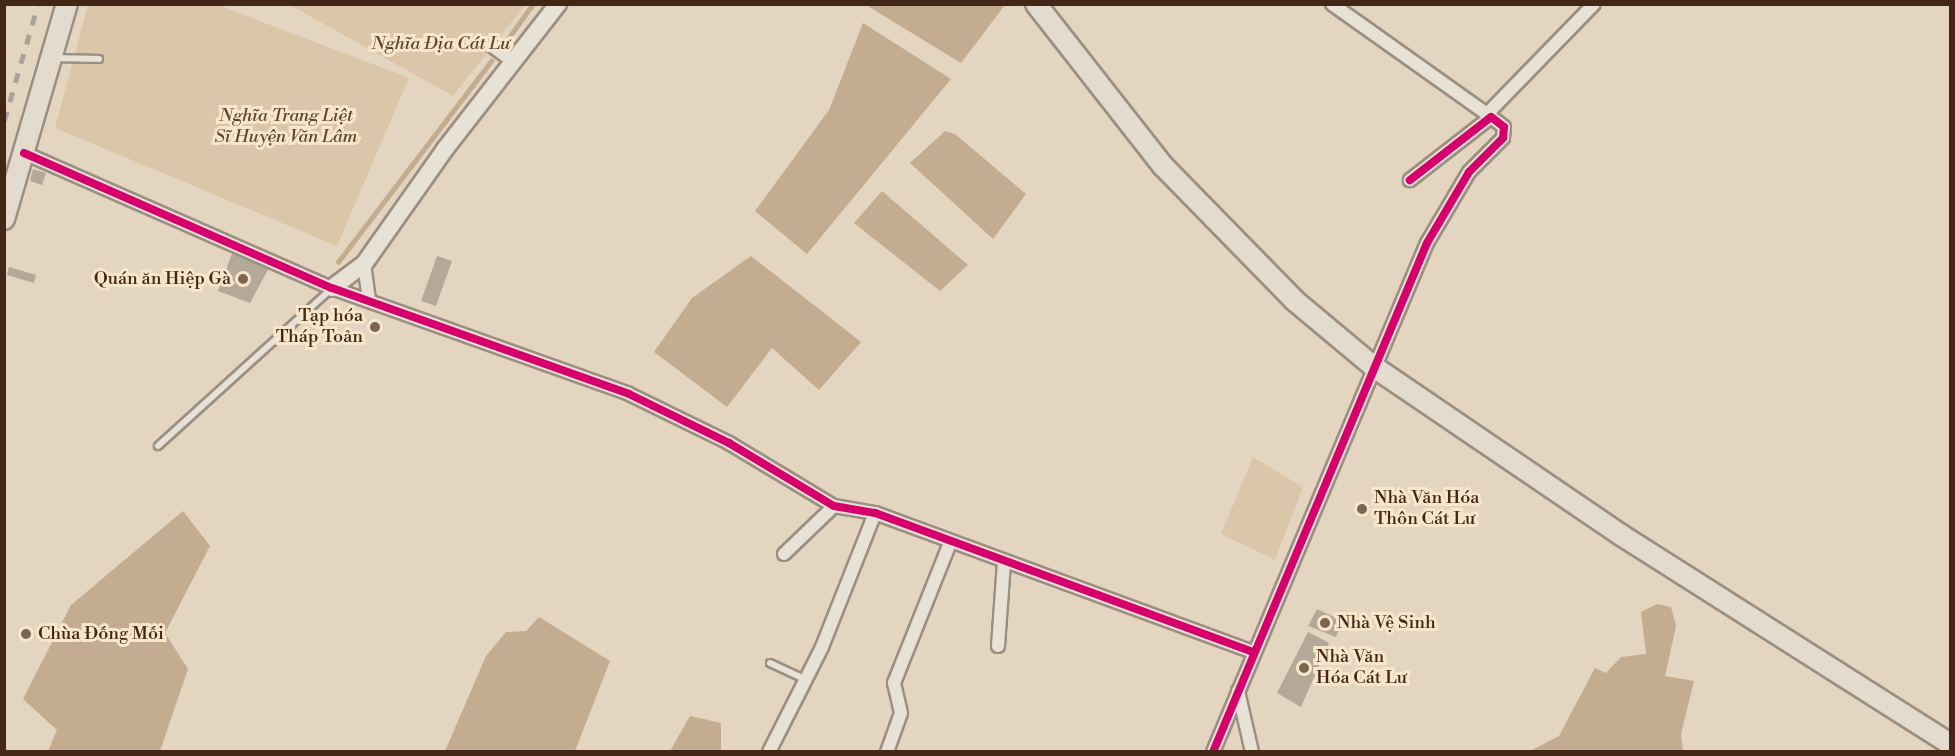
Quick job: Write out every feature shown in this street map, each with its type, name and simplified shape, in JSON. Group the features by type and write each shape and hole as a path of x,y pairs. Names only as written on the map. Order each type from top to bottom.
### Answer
{"main road":[{"path":"4,219 67,4"},
{"path":"332,288 364,264 513,61 558,4"},
{"path":"1036,4 1163,166 1294,300 1374,367 1621,535 1950,744"}],"street":[{"path":"1213,752 1238,691 1251,651 1295,565 1374,367 1447,207 1469,172 1503,138 1504,127 1489,115 1332,4"},
{"path":"1410,180 1489,115 1594,4"},
{"path":"492,46 513,61"},
{"path":"24,153 332,288 629,394 729,443 834,506 875,513 1004,563 1251,651"},
{"path":"364,264 369,301"},
{"path":"784,554 834,506"},
{"path":"768,752 805,679 875,513"},
{"path":"887,752 901,713 894,683 950,543"},
{"path":"998,646 1004,563"},
{"path":"1238,691 1252,752"}],"lane":[{"path":"52,58 99,60"},
{"path":"158,446 332,288"},
{"path":"770,663 805,679"}],"green space":[{"name":"Nghĩa Trang Liệt Sĩ Huyện Văn Lâm","path":"88,5 218,5 409,78 337,246 55,128"},
{"name":"Nghĩa Địa Cát Lư","path":"290,5 525,5 453,96"},
{"path":"1253,457 1303,487 1275,560 1221,534"}],"shaded area":[{"path":"866,5 1005,5 961,63"},
{"path":"863,23 951,79 807,254 755,211 829,110"},
{"path":"945,131 955,134 1026,194 993,239 910,163"},
{"path":"882,191 968,265 940,291 854,223"},
{"path":"751,256 861,342 819,390 772,348 727,407 654,352 692,298"},
{"path":"183,511 210,546 165,633 188,669 160,751 48,751 57,730 23,699 71,605"},
{"path":"1657,604 1671,607 1676,626 1665,676 1694,681 1681,734 1683,751 1530,751 1559,736 1595,668 1606,673 1621,657 1646,654 1641,612"},
{"path":"539,617 610,661 575,751 445,751 486,656 506,632 526,631"},
{"path":"690,716 721,723 721,751 670,751"}],"building":[{"path":"33,169 46,173 42,185 30,181"},
{"name":"Quán ăn Hiệp Gà","path":"233,251 270,266 250,303 218,291"},
{"path":"437,256 452,261 436,306 421,301"},
{"path":"9,267 36,275 34,283 7,275"},
{"name":"Nhà Vệ Sinh","path":"1317,609 1342,621 1336,637 1308,626"},
{"name":"Nhà Văn Hóa Cát Lư","path":"1308,632 1329,643 1301,707 1277,693"}],"waterway":[{"path":"507,40 533,4"},
{"path":"338,262 491,61"}],"railway":[{"path":"4,121 38,4"}],"cycle path":[{"path":"1213,752 1427,243 1469,172 1503,138 1504,127 1491,117 1410,180"},
{"path":"24,153 332,288 629,394 729,443 834,506 875,513 1251,651"}],"place":[{"name":"Quán ăn Hiệp Gà","path":"243,279"},
{"name":"Tạp hóa Tháp Toản","path":"375,327"},
{"name":"Nhà Văn Hóa Thôn Cát Lư","path":"1362,509"},
{"name":"Nhà Vệ Sinh","path":"1325,623"},
{"name":"Chùa Đống Mối","path":"26,634"},
{"name":"Nhà Văn Hóa Cát Lư","path":"1304,668"}]}
